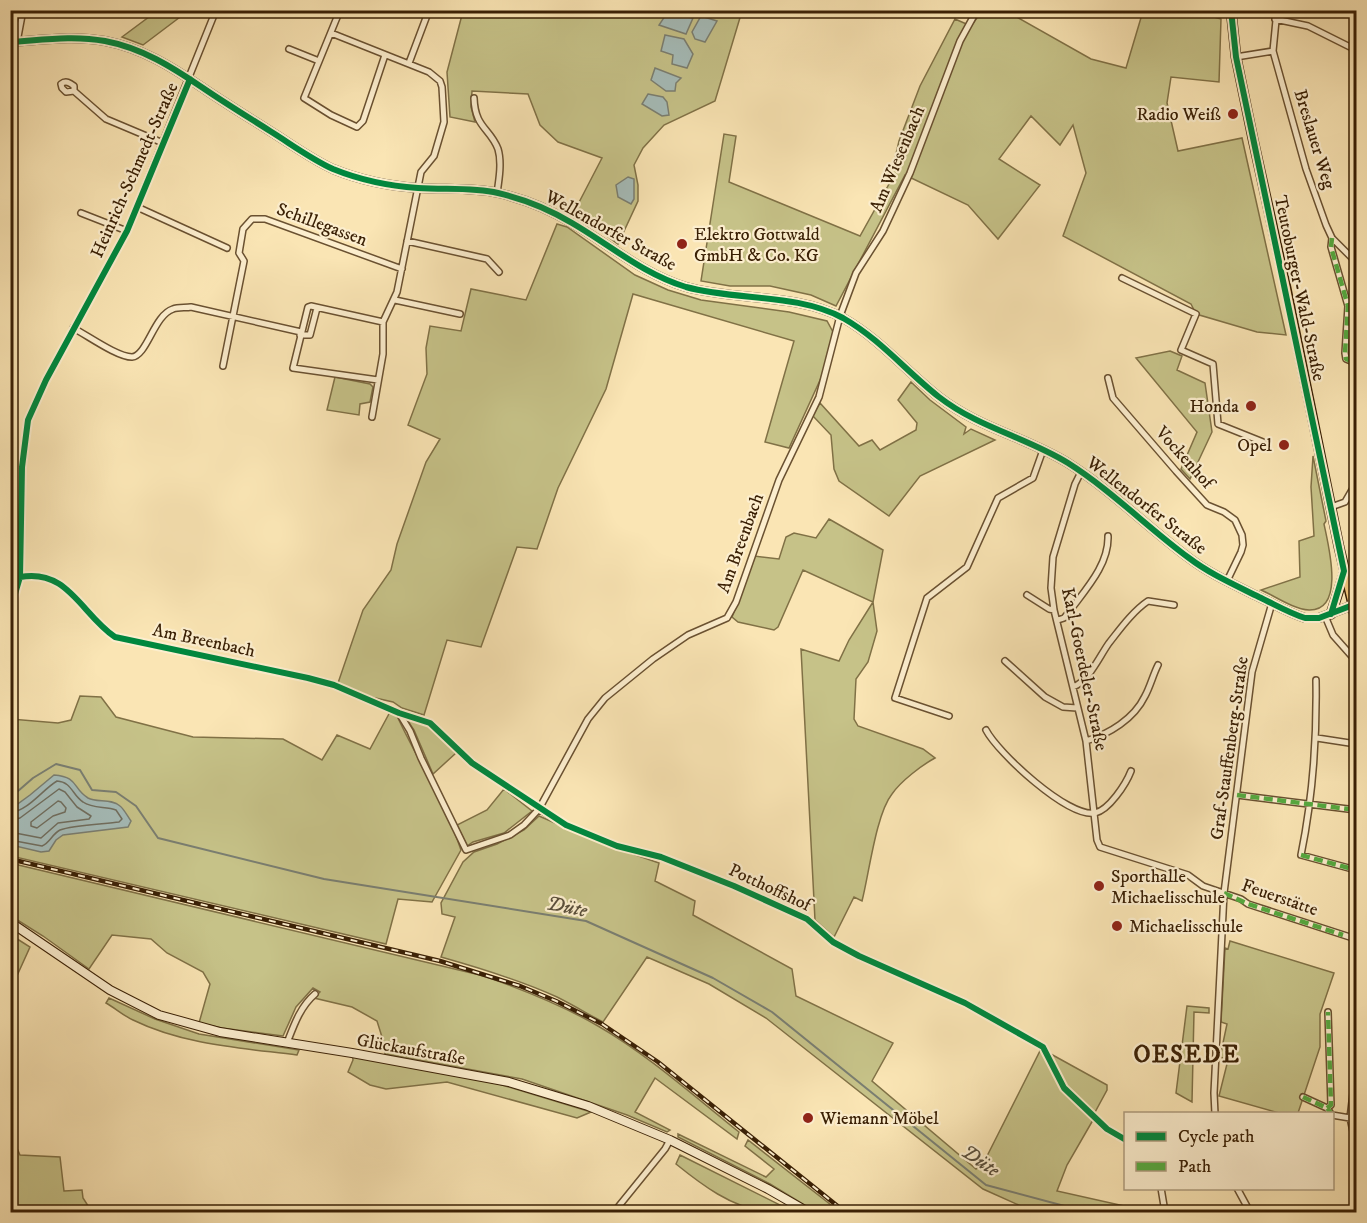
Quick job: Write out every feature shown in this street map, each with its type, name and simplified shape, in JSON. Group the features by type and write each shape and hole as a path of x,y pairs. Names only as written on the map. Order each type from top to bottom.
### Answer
{"highway":[{"path":"1355,607 1356,619"}],"main road":[{"name":"Teutoburger-Wald-Straße","path":"1231,10 1236,57 1344,571 1355,607"},
{"path":"1328,615 1344,571"}],"street":[{"path":"14,42 23,10"},
{"name":"Heinrich-Schmedt-Straße","path":"10,611 20,577 22,467 28,420 45,380 127,231 216,10"},
{"path":"340,10 304,98 331,115 357,127 363,121 385,55"},
{"path":"409,63 429,10"},
{"name":"Am Wiesenbach","path":"840,316 856,273 883,231 910,173 960,41 977,10"},
{"name":"Breslauer Weg","path":"1277,10 1273,51 1306,169 1332,238 1356,262"},
{"path":"1275,19 1308,26 1356,50"},
{"path":"331,33 429,72 440,81 442,87 444,122 434,156 422,172 395,300 383,322 383,354 372,417"},
{"name":"Wellendorfer Straße","path":"14,42 64,38 102,40 142,52 164,62 298,150 330,168 370,181 418,188 497,192 551,211 638,266 686,287 723,295 778,300 810,306 840,316 865,332 938,396 960,412 1043,450 1081,472 1191,560 1227,581 1305,618 1328,615 1355,607"},
{"path":"289,49 319,61"},
{"path":"1236,57 1273,51"},
{"path":"74,91 106,119 163,143"},
{"path":"474,98 475,112 481,126 497,148 499,182 497,192"},
{"name":"Heinrich-Schmedt-Straße","path":"137,207 227,248"},
{"path":"81,213 127,231"},
{"name":"Schillegassen","path":"233,316 244,261 239,253 243,229 248,221 258,218 402,268"},
{"path":"1332,238 1331,248 1348,306 1346,359 1356,363"},
{"path":"407,241 487,259 499,272"},
{"path":"1122,278 1136,287 1196,314 1181,350 1213,364 1218,424 1263,442"},
{"path":"395,300 459,314"},
{"path":"378,380 293,368 306,310 311,306 383,322"},
{"path":"74,328 121,355 132,357 139,354 163,316 173,309 191,307 310,335 317,308"},
{"path":"223,366 233,316"},
{"name":"Am Breenbach","path":"20,577 47,576 55,581 72,593 96,621 115,637 308,678 393,710 406,722 466,850 510,835 524,825 539,809 588,719 605,698 652,659 688,635 727,618 745,579 779,480 819,397 840,316"},
{"name":"Vockenhof","path":"1108,378 1113,398 1176,471 1207,504 1235,520 1242,535 1243,545 1227,581"},
{"path":"949,716 895,698 927,598 967,567 998,498 1033,478 1043,450"},
{"name":"Karl-Goerdeler-Straße","path":"1081,472 1075,484 1053,557 1051,588 1086,741 1097,840"},
{"path":"1331,507 1345,502 1356,483"},
{"path":"1058,620 1064,618 1098,572 1109,545 1108,536"},
{"path":"1027,595 1049,609 1054,609"},
{"path":"1073,687 1083,680 1109,643 1148,601 1174,605"},
{"name":"Graf-Stauffenberg-Straße","path":"1215,1112 1224,893 1252,672 1272,603"},
{"path":"1328,615 1333,635 1356,661"},
{"path":"1005,661 1045,697 1063,707 1077,708"},
{"path":"1086,741 1117,727 1134,713 1145,697 1158,665"},
{"path":"1316,680 1317,738 1310,805 1301,855 1356,870"},
{"path":"986,730 992,741 1007,758 1038,785 1070,806 1095,813 1105,808 1118,794 1131,771"},
{"path":"1317,738 1356,744"},
{"path":"1236,795 1356,810"},
{"name":"Potthoffshof","path":"539,809 566,825 607,842 661,857 734,886 807,919 833,942 858,956 964,1003 1043,1047"},
{"name":"Feuerstätte","path":"1097,840 1106,850 1188,875 1203,886 1258,908 1356,939"},
{"name":"Glückaufstraße","path":"10,922 110,990 159,1015 220,1032 509,1082 588,1106 670,1140 768,1189 808,1212"},
{"path":"287,1043 296,1019 307,1001 315,994"},
{"path":"1303,1097 1330,1112 1328,1012"},
{"path":"1356,1069 1350,1118 1356,1145"},
{"path":"1334,1113 1350,1118"},
{"path":"614,1212 670,1140"},
{"path":"1161,1190 1165,1212"},
{"path":"1238,1190 1250,1212"}],"shaded area":[{"path":"157,11 188,11 143,45 122,37"},
{"path":"463,11 742,11 715,101 664,125 643,148 634,165 638,201 618,244 574,212 602,158 558,142 540,125 528,94 472,91 471,107 475,122 450,117 447,72"},
{"path":"982,11 1006,11 1091,59 1126,68 1143,11 1193,11 1221,19 1219,82 1171,77 1167,103 1178,151 1242,138 1286,335 1257,332 1196,314 1191,304 1063,236 1086,173 1073,125 1060,145 1031,116 999,159 1040,185 998,239 968,205 905,175 836,306 811,295 770,286 730,286 701,281 724,134 736,136 729,182 860,236 889,184 899,141 920,86 955,19 971,26"},
{"path":"557,224 567,227 635,275 668,290 701,300 789,312 827,321 833,332 826,361 821,378 789,448 765,442 794,341 633,294 606,389 558,488 537,549 517,547 481,647 447,640 424,715 338,683 363,610 391,570 397,544 426,462 440,439 408,425 427,374 426,348 430,326 461,331 471,289 526,300"},
{"path":"1170,351 1182,356 1177,370 1205,383 1212,432 1190,479 1181,469 1197,432 1136,358"},
{"path":"335,377 370,384 373,387 370,402 360,404 359,415 327,410"},
{"path":"911,382 930,400 966,427 964,434 971,429 995,440 920,476 889,516 839,481 834,469 831,435 812,415 820,403 859,446 872,440 880,450 916,430 917,423 898,400"},
{"path":"1313,456 1326,521 1324,524 1332,575 1328,600 1320,607 1309,610 1290,605 1261,590 1300,577 1299,541 1314,536 1311,487"},
{"path":"829,519 883,550 873,602 803,570 778,627 774,630 738,622 732,617 754,556 779,559 786,537 794,533 816,538"},
{"path":"873,602 877,631 868,662 856,679 854,719 858,726 923,749 935,758 906,779 886,803 877,830 862,901 854,897 834,937 815,920 801,649 839,661 849,640"},
{"path":"80,696 101,697 116,717 193,737 283,739 322,760 337,735 370,749 390,712 397,716 439,799 461,850 432,902 398,899 386,944 11,856 11,719 58,723 71,720"},
{"path":"406,718 428,725 456,753 433,774 414,730"},
{"path":"504,789 532,811 504,833 467,846 457,825 487,810"},
{"path":"539,816 601,843 659,863 655,881 695,901 693,915 792,969 796,996 893,1043 872,1081 976,1169 984,1162 1041,1049 1062,1089 1093,1120 1067,1165 1057,1191 1151,1212 1049,1212 1023,1207 983,1189 766,1018 709,984 647,957 603,1022 529,985 441,957 455,917 442,914 441,903 463,862 474,852 497,844 524,830"},
{"path":"10,863 484,976 514,987 584,1018 634,1049 739,1132 737,1139 655,1078 635,1112 670,1130 667,1132 627,1115 522,1079 385,1054 377,1021 352,1007 314,998 320,992 313,988 296,1007 283,1036 199,1023 210,984 203,972 167,953 151,939 112,935 89,969 11,916"},
{"path":"11,935 30,947 11,989"},
{"path":"1230,941 1334,973 1320,1014 1320,1047 1298,1112 1275,1112 1219,1096 1228,1060 1220,1057 1227,1024 1221,1022 1225,948 1228,949"},
{"path":"109,998 155,1019 199,1034 299,1050 297,1055 214,1044 172,1035 126,1016 106,1003"},
{"path":"1187,1006 1209,1008 1209,1013 1194,1012 1192,1102 1176,1093"},
{"path":"352,1053 499,1084 591,1112 577,1118 447,1082 386,1089 370,1085 348,1072 353,1060"},
{"path":"1049,1053 1107,1085 1107,1090 1094,1114 1066,1086"},
{"path":"10,1132 20,1155 60,1157 64,1191 82,1190 83,1198 92,1212 11,1212"},
{"path":"678,1134 766,1177 774,1169 745,1146 748,1140 840,1212 816,1212 770,1184 678,1137"},
{"path":"680,1155 794,1212 766,1212 729,1200 676,1164"}],"water":[{"path":"667,13 693,18 686,34 659,25"},
{"path":"701,16 717,21 705,42 695,39 692,32"},
{"path":"665,35 684,39 693,54 687,68 672,64 673,55 661,51"},
{"path":"655,68 681,78 676,83 675,91 666,91 651,80"},
{"path":"648,94 663,97 667,102 669,115 662,116 642,104"},
{"path":"628,177 634,179 634,199 631,204 618,197 616,185"},
{"path":"54,775 68,778 88,798 112,802 120,806 131,821 128,827 63,835 56,840 49,851 41,852 11,845 11,809"}],"waterway":[{"name":"Düte","path":"10,798 33,778 56,764 80,770 92,790 116,792 136,806 158,838 324,879 586,921 713,978 772,1012 986,1185 1087,1212"}],"railway":[{"path":"10,859 440,961 520,986 556,1001 602,1024 658,1062 845,1212"}],"marked path":[{"path":"1332,238 1331,247 1348,306 1346,359 1356,363"},
{"path":"1237,795 1356,810"},
{"path":"1301,855 1356,870"},
{"path":"1224,893 1248,904 1343,935"},
{"path":"1327,1108 1331,1105 1328,1012"},
{"path":"1303,1097 1327,1108 1330,1112"}],"cycle path":[{"path":"1231,10 1236,57 1344,571 1331,614"},
{"path":"10,42 81,38 132,48 168,66 309,156 343,173 396,186 478,190 508,195 563,218 655,275 686,287 786,301 825,310 856,326 954,408 1068,463 1197,564 1214,574 1305,618 1319,618 1353,605"},
{"path":"10,611 20,577 22,467 28,420 46,380 127,231 190,79"},
{"path":"20,577 36,576 50,579 62,586 115,637 334,685 399,713 430,723 472,763 566,825 617,846 661,857 734,886 807,919 833,942 859,956 965,1003 1043,1047 1064,1088 1107,1129 1124,1139"}],"place":[{"name":"Radio Weiß","path":"1233,114"},
{"name":"Elektro Gottwald GmbH & Co. KG","path":"682,244"},
{"name":"Honda","path":"1251,406"},
{"name":"Opel","path":"1284,445"},
{"name":"Sporthalle Michaelisschule","path":"1099,886"},
{"name":"Michaelisschule","path":"1117,926"},
{"name":"Wiemann Möbel","path":"808,1118"}],"district":[{"name":"OESEDE","path":"1187,1054"}]}
